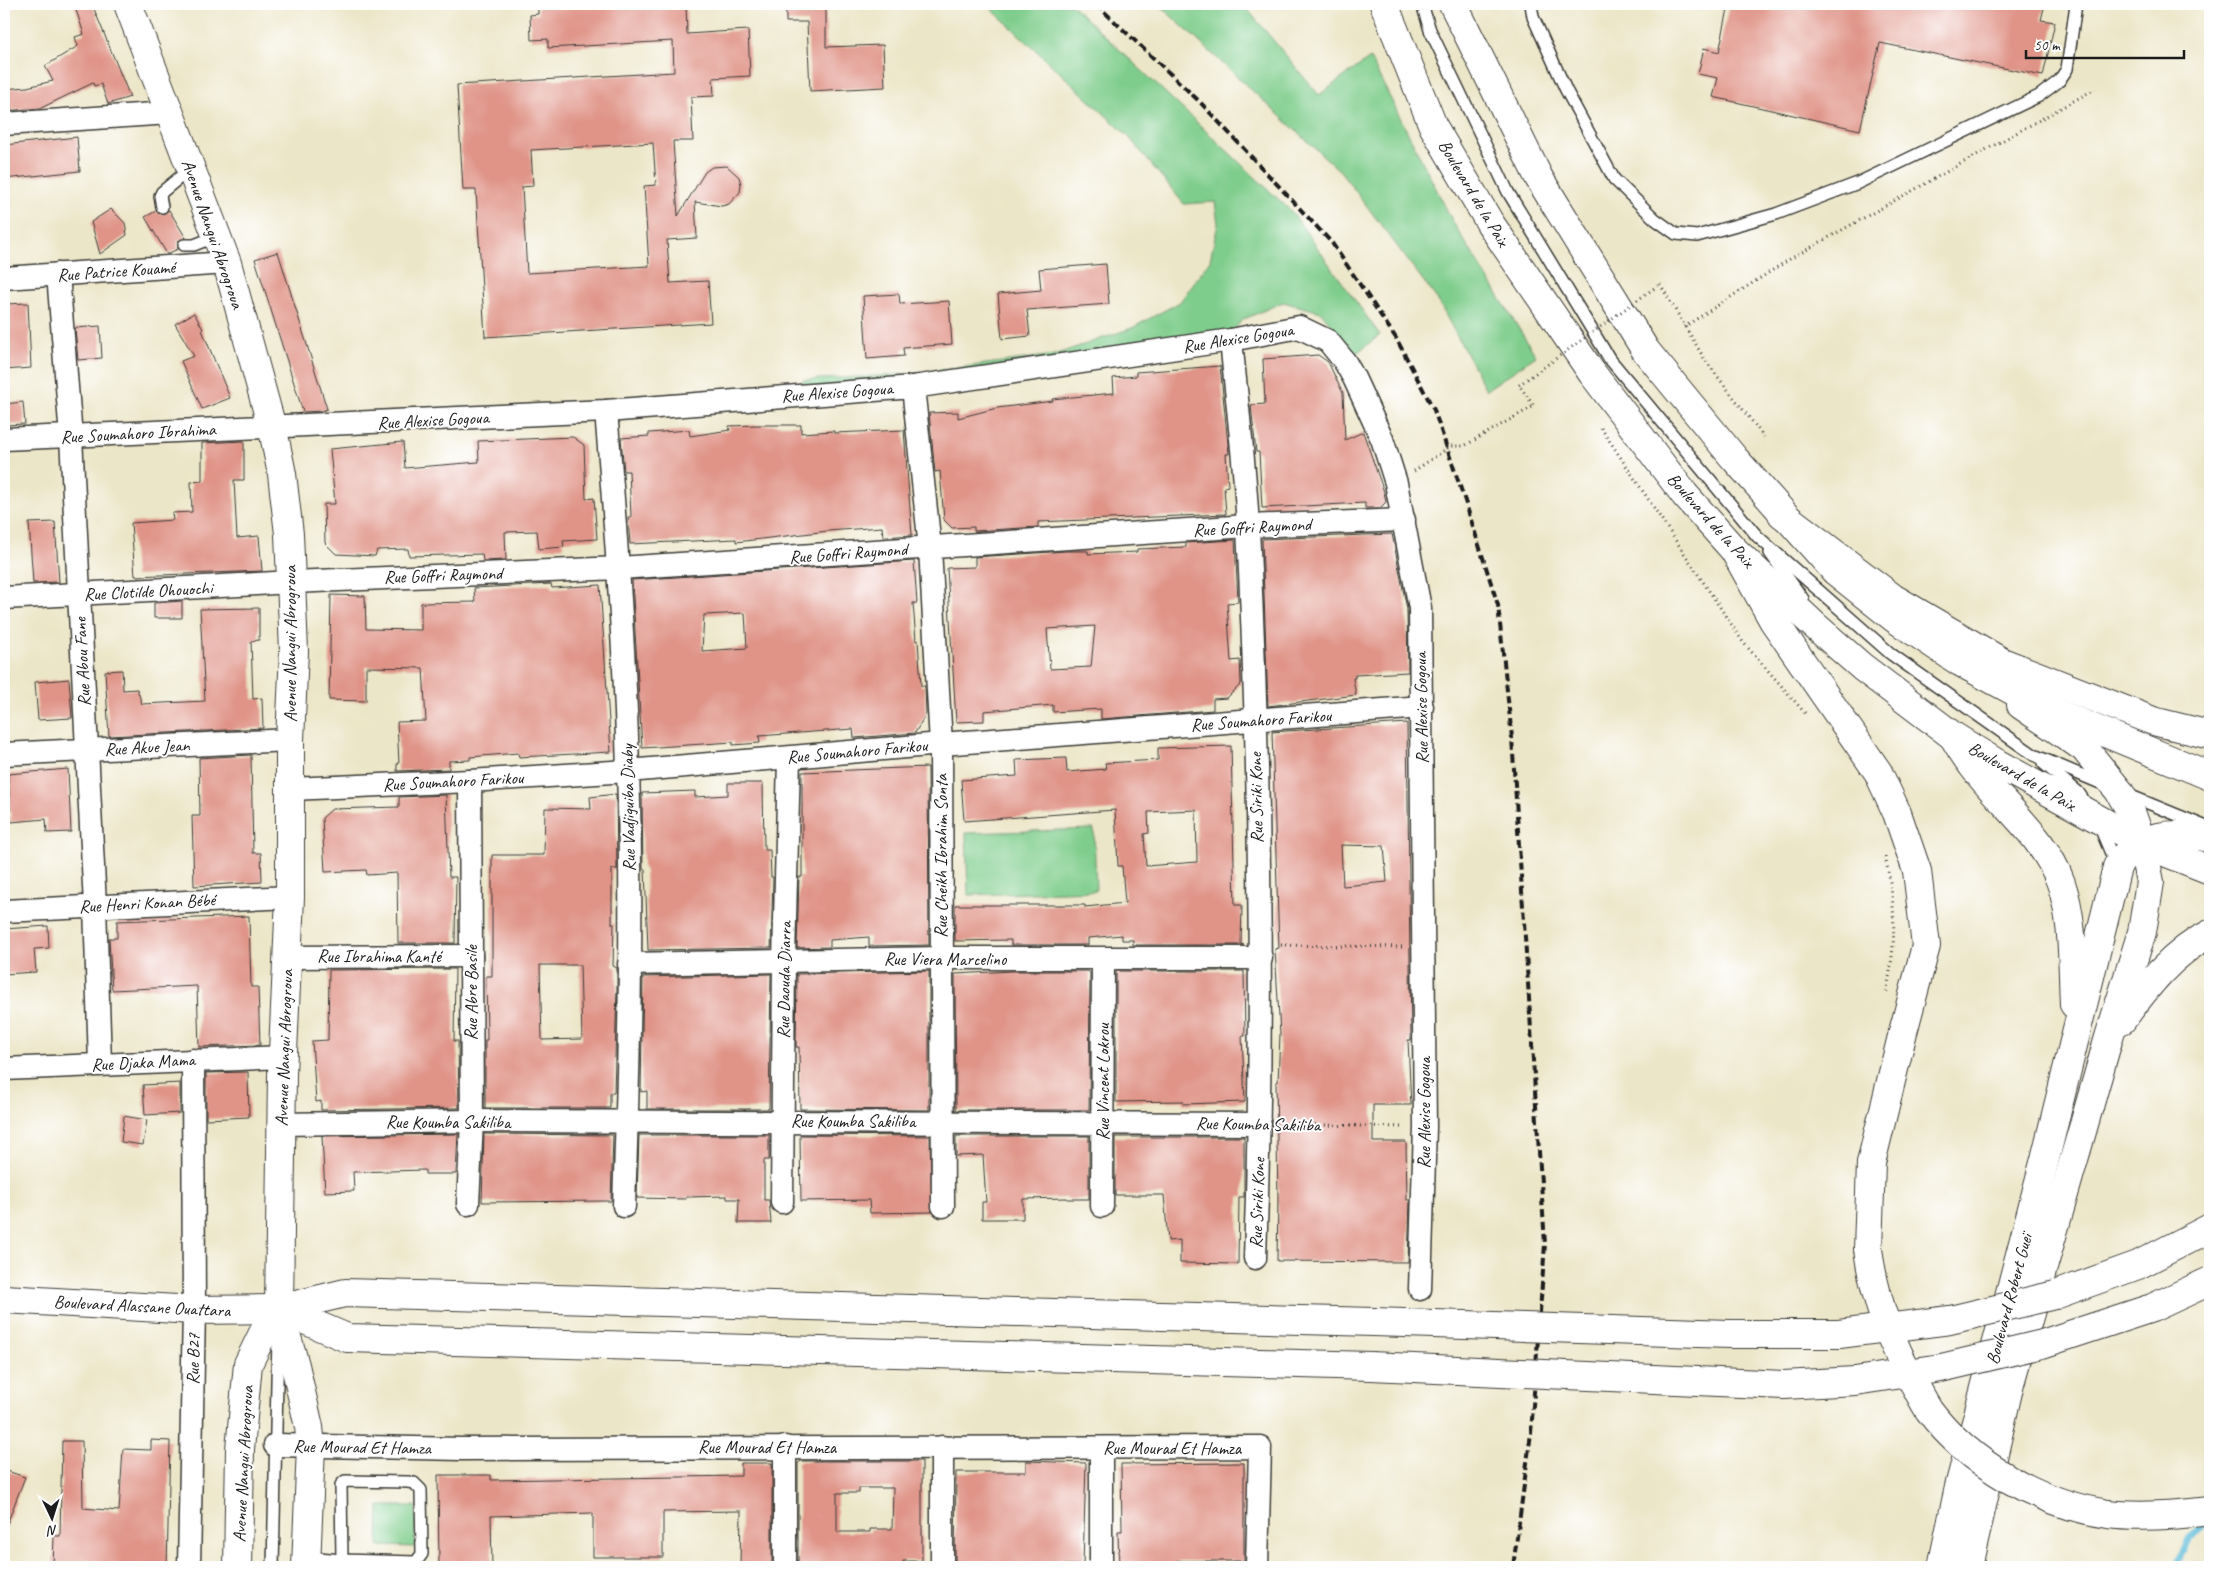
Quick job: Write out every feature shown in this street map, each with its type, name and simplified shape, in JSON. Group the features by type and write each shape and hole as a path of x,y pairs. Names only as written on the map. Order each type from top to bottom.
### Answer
{"main road":[{"name":"Avenue Nangui Abrogroua","path":"128,4 228,263 282,474 292,582 294,651 290,740 292,789 290,897 281,1124 279,1309 296,1365 309,1427 311,1446 306,1562"},
{"name":"Boulevard de la Paix","path":"1384,4 1433,126 1490,223 1592,373 1685,494 1734,550 1862,667 1953,736 1998,764 2142,843 2210,870"},
{"name":"Boulevard de la Paix","path":"1453,4 1539,178 1646,350 1679,394 1782,514 1835,571 1894,618 2084,748 2120,792"},
{"path":"1782,514 1893,598 2002,662 2152,721 2210,735"},
{"path":"1734,550 1773,620 1878,772 1897,813 1917,871 1926,946 1871,1163 1868,1249 1877,1298 1896,1352 1929,1409 1948,1432 2001,1474 2034,1491 2087,1510 2110,1514 2168,1516 2210,1511"},
{"name":"Boulevard de la Paix","path":"1960,662 2048,709 2210,776"},
{"name":"Boulevard Robert Gueï","path":"1953,736 1972,766 2046,852 2061,883 2070,925 2076,1031"},
{"path":"2120,792 2131,812 2142,843 2168,834 2210,838"},
{"name":"Boulevard Robert Gueï","path":"1942,1567 1959,1486 2046,1159 2117,867 2124,854 2142,843 2150,882 2148,904 2142,932 2109,1037 2010,1383 1968,1567"},
{"name":"Boulevard Robert Gueï","path":"2109,1037 2138,998 2165,968 2194,942 2210,934"},
{"path":"279,1309 345,1293 1729,1334 1839,1334 1950,1320 2055,1295 2138,1265 2210,1228"},
{"path":"279,1309 347,1338 1371,1366 1784,1385 1855,1381 1941,1368 2042,1344 2152,1308 2210,1281"},
{"name":"Boulevard Alassane Ouattara","path":"4,1299 194,1310 279,1309"},
{"name":"Avenue Nangui Abrogroua","path":"238,1567 240,1449 248,1364 267,1324 279,1309"}],"street":[{"path":"4,124 170,112"},
{"name":"Rue Patrice Kouamé","path":"4,278 228,263"},
{"name":"Rue Abou Fane","path":"58,274 71,437 95,905 100,1057"},
{"name":"Rue Alexise Gogoua","path":"271,428 606,411 913,387 1231,340 1299,327 1328,342 1345,362 1376,424 1396,484 1420,608 1425,1127 1420,1289"},
{"name":"Rue Siriki Kone","path":"1231,340 1248,526 1254,720 1260,951 1260,1124 1255,1258"},
{"name":"Rue Cheikh Ibrahim Sonta","path":"913,387 930,548 941,744 943,1206"},
{"name":"Rue Vadjiguiba Diaby","path":"606,411 619,568 628,770 629,964 624,1206"},
{"name":"Rue Soumahoro Ibrahima","path":"4,439 271,428"},
{"name":"Rue Goffri Raymond","path":"292,582 619,568 1248,526 1404,520"},
{"name":"Rue Clotilde Ohouochi","path":"4,598 292,582"},
{"name":"Rue Soumahoro Farikou","path":"292,789 470,781 628,770 1422,707"},
{"name":"Rue Akue Jean","path":"4,754 290,740"},
{"name":"Rue Daouda Diarra","path":"782,1202 784,960 789,758"},
{"name":"Rue Abre Basile","path":"468,1204 472,1121 470,781"},
{"name":"Rue Henri Konan Bébé","path":"4,911 95,905 290,897"},
{"name":"Rue Viera Marcelino","path":"629,964 942,958 1103,958 1260,951"},
{"name":"Rue Ibrahima Kanté","path":"287,956 471,956"},
{"name":"Rue Vincent Lokrou","path":"1102,1206 1103,958"},
{"name":"Rue Djaka Mama","path":"4,1069 100,1057 193,1060 283,1057"},
{"name":"Rue B27","path":"189,1567 194,1310 193,1060"},
{"name":"Rue Koumba Sakiliba","path":"281,1124 472,1121 944,1121 1260,1124"},
{"name":"Rue Mourad Et Hamza","path":"275,1445 461,1449 1260,1447 1257,1567"},
{"path":"785,1447 785,1567"},
{"path":"942,1447 942,1567"},
{"path":"1101,1448 1101,1567"}],"lane":[{"name":"Boulevard de la Paix","path":"1422,4 1430,30 1508,192 1609,358 1757,536 1891,654 2034,755 2210,829"},
{"path":"1531,4 1533,17 1566,90 1614,179 1655,219 1676,234 1697,236 1776,214 1858,183 2039,96 2059,81 2067,69 2076,4"},
{"path":"162,207 160,196 162,192 191,168"},
{"path":"184,245 194,245 217,236"},
{"path":"1757,536 1834,643"},
{"path":"2034,755 2078,792 2095,818 2117,867"},
{"name":"Avenue Nangui Abrogroua","path":"273,1567 276,1366 279,1309"},
{"path":"306,1562 342,1560 416,1562 422,1554 421,1490 414,1483 408,1482 345,1481 341,1485 342,1560"}],"path":[{"path":"1684,327 1790,259 2095,89"},
{"path":"1396,484 1451,446 1464,446 1534,406 1519,385 1660,284 1684,327 1706,360 1764,437"},
{"path":"1598,423 1743,642 1809,717"},
{"path":"1884,856 1889,876 1895,925 1892,966 1885,1002"},
{"path":"1260,951 1424,948"},
{"name":"Rue Koumba Sakiliba","path":"1260,1124 1425,1127"}],"green space":[{"path":"986,4 1071,4 1291,211 1380,335 1354,355 1321,312 1283,302 1242,320 1215,354 801,394 803,380 911,374 1054,355 1132,328 1180,302 1210,260 1218,224 1215,202 1184,204 1128,136"},
{"path":"1158,4 1243,4 1319,95 1370,58 1454,224 1536,356 1486,390 1437,299 1341,172"},
{"path":"1094,829 1096,891 968,895 966,833"},
{"path":"379,1506 416,1506 415,1547 378,1546"}],"building":[{"path":"74,4 92,4 130,97 108,104 101,84 94,86 93,83 41,108 4,111 4,89 27,87 53,81 45,66 78,46 75,37 84,34"},
{"path":"545,4 686,4 687,34 748,30 750,76 713,78 714,96 691,97 693,141 673,141 678,216 705,172 712,167 727,166 739,177 741,184 740,192 729,204 722,206 695,202 697,238 667,240 670,283 708,281 711,323 485,337 476,190 463,190 457,85 674,72 673,41 548,48 548,39 531,40 530,15 538,14 538,6 546,6","holes":["653,143 656,185 644,186 649,266 527,273 522,187 533,186 531,150"]},
{"path":"786,4 826,4 826,47 883,45 885,87 810,91 807,22 786,22"},
{"path":"1729,4 2045,4 2041,20 2055,22 2043,76 1880,43 1860,130 1713,97 1718,78 1698,74 1704,48 1719,52"},
{"path":"77,137 80,171 4,179 4,145"},
{"path":"111,209 125,223 127,235 100,254 91,222"},
{"path":"169,210 186,238 178,241 178,249 167,254 145,217 156,211 163,214"},
{"path":"278,252 327,409 322,411 303,412 255,259"},
{"path":"1106,264 1109,304 1027,310 1030,336 1002,339 998,294 1041,290 1039,269"},
{"path":"899,294 900,304 949,301 952,344 903,348 904,356 867,359 863,296"},
{"path":"28,303 31,368 4,370 4,304"},
{"path":"194,313 203,329 230,398 202,409 181,361 194,356 175,324"},
{"path":"100,326 102,358 78,360 75,328"},
{"path":"1318,355 1328,362 1343,393 1345,440 1363,432 1384,492 1386,502 1380,508 1365,508 1365,503 1262,508 1259,452 1256,452 1251,405 1265,404 1263,359"},
{"path":"1220,366 1229,454 1226,454 1228,486 1224,487 1226,514 1038,522 1038,527 974,531 974,527 952,528 944,520 940,471 935,472 929,413 958,412 958,418 997,408 1053,401 1052,399 1114,393 1113,378 1136,376 1136,372"},
{"path":"23,402 25,424 4,425 4,404"},
{"path":"801,425 801,433 904,430 912,535 883,537 882,527 828,531 736,542 736,539 630,544 628,517 631,517 629,471 624,471 621,438 649,436 649,433 689,430 690,436 730,430 729,426"},
{"path":"573,437 584,445 586,499 594,498 597,539 563,541 564,547 539,549 537,531 505,532 506,560 483,561 482,554 409,556 408,549 377,550 375,556 336,554 325,543 324,504 335,504 330,449 403,442 405,468 479,462 478,441"},
{"path":"244,441 244,480 234,480 237,538 259,536 262,571 135,576 131,523 173,520 172,513 192,512 191,482 202,481 202,443"},
{"path":"55,522 59,582 33,583 29,523"},
{"path":"1392,534 1407,609 1408,672 1355,675 1355,678 1353,678 1356,695 1268,706 1262,539"},
{"path":"1235,540 1238,602 1227,603 1231,661 1240,660 1241,684 1227,698 1213,699 1213,710 1101,719 1101,709 1053,712 1053,705 984,711 984,721 956,722 947,568 975,567 975,557 1066,551 1088,551 1088,554 1137,552 1137,549 1186,547 1186,543","holes":["1095,626 1091,667 1050,669 1047,629"]},
{"path":"914,561 917,603 913,603 921,686 925,686 926,714 915,733 854,738 853,729 759,736 760,743 733,745 733,742 642,748 632,580","holes":["745,613 747,648 702,651 704,615"]},
{"path":"551,584 552,588 600,585 611,752 519,757 518,753 470,757 470,760 449,761 449,769 397,771 397,764 399,764 397,722 426,721 423,668 366,667 366,701 329,700 331,595 365,596 366,629 421,630 421,603 475,602 474,588"},
{"path":"182,601 182,618 154,618 154,603"},
{"path":"259,608 259,640 251,641 253,699 262,698 263,728 109,736 105,671 122,670 123,690 137,689 142,704 205,701 200,609"},
{"path":"69,679 72,718 38,720 35,682"},
{"path":"1407,723 1411,1040 1408,1040 1411,1105 1373,1105 1373,1142 1406,1142 1407,1200 1410,1200 1408,1262 1277,1261 1276,1082 1278,1082 1280,1034 1275,949 1279,948 1272,732","holes":["1341,845 1384,846 1387,882 1343,886"]},
{"path":"1231,746 1235,905 1242,905 1241,944 1244,945 1133,945 1133,940 1122,940 1122,935 1088,938 1088,945 1011,945 1011,940 955,941 955,905 1085,905 1085,907 1125,903 1122,866 1118,866 1115,810 964,821 961,780 1017,776 1016,760 1066,758 1067,772 1106,769 1105,763 1158,760 1158,748","holes":["1196,810 1197,862 1146,866 1144,834 1149,833 1148,812"]},
{"path":"251,755 253,853 261,853 262,882 194,886 192,816 200,816 199,758"},
{"path":"928,767 929,945 869,946 869,937 830,940 830,947 797,948 799,877 802,877 802,772"},
{"path":"68,769 71,832 47,833 46,819 11,822 8,774"},
{"path":"728,783 763,783 764,850 770,850 771,877 773,877 771,948 648,950 645,869 643,869 642,793 695,791 695,797 728,795"},
{"path":"616,794 617,869 612,869 612,924 614,924 613,966 617,968 617,988 614,1093 610,1093 610,1108 485,1108 486,976 492,976 492,855 544,855 545,808 591,809 590,797","holes":["540,965 580,965 582,1039 542,1040"]},
{"path":"446,795 449,877 456,877 455,943 398,943 397,873 367,875 366,870 325,872 322,818 332,809 399,807 399,797"},
{"path":"249,916 251,987 258,987 260,1045 199,1047 197,986 112,990 109,938 117,938 117,921"},
{"path":"48,926 49,948 34,949 36,972 4,974 4,929"},
{"path":"455,969 454,1041 458,1041 459,1108 321,1110 321,1101 316,1102 312,1041 328,1040 329,970"},
{"path":"929,971 929,1110 800,1109 799,1047 796,1047 797,974"},
{"path":"1012,971 1088,971 1090,973 1089,1110 956,1110 955,974"},
{"path":"1116,971 1244,971 1245,1036 1242,1036 1245,1102 1183,1104 1183,1101 1116,1102"},
{"path":"771,974 769,1109 647,1109 647,1091 641,1092 643,977"},
{"path":"248,1072 249,1117 206,1119 206,1073"},
{"path":"180,1083 180,1113 145,1115 143,1085"},
{"path":"124,1116 147,1120 143,1145 121,1142"},
{"path":"458,1134 456,1174 425,1174 425,1170 353,1172 354,1191 325,1192 322,1136"},
{"path":"484,1134 613,1135 611,1201 482,1202"},
{"path":"639,1135 769,1135 769,1160 764,1160 764,1200 769,1200 771,1223 738,1223 739,1199 727,1199 727,1196 686,1197 686,1199 637,1198"},
{"path":"800,1135 930,1136 932,1212 870,1213 869,1200 801,1201"},
{"path":"956,1136 1089,1136 1089,1199 1023,1199 1023,1219 982,1219 982,1202 986,1202 983,1155 956,1156"},
{"path":"1115,1137 1244,1137 1244,1197 1239,1197 1238,1264 1180,1263 1180,1240 1168,1241 1164,1195 1115,1195"},
{"path":"151,1440 170,1441 167,1567 53,1567 54,1536 60,1536 62,1441 82,1441 83,1508 119,1511 123,1449 151,1450"},
{"path":"801,1461 922,1461 922,1561 903,1561 903,1567 798,1567 798,1463","holes":["859,1488 893,1488 892,1529 870,1529 870,1532 837,1532 837,1493 859,1493"]},
{"path":"1026,1461 1086,1463 1083,1565 955,1567 956,1472 1026,1472"},
{"path":"741,1463 772,1463 772,1567 740,1567 741,1511 663,1512 663,1557 593,1557 593,1513 491,1516 492,1567 439,1567 438,1475 491,1475 491,1480 741,1476"},
{"path":"1244,1463 1244,1561 1178,1561 1179,1565 1119,1567 1118,1531 1122,1531 1121,1464"},
{"path":"4,1470 25,1477 5,1529 4,1528"}],"waterway":[{"path":"2176,1567 2189,1538 2210,1522"}],"railway":[{"path":"1096,4 1200,102 1332,243 1396,338 1434,410 1498,605 1512,738 1545,1244 1531,1433 1513,1567"}]}
